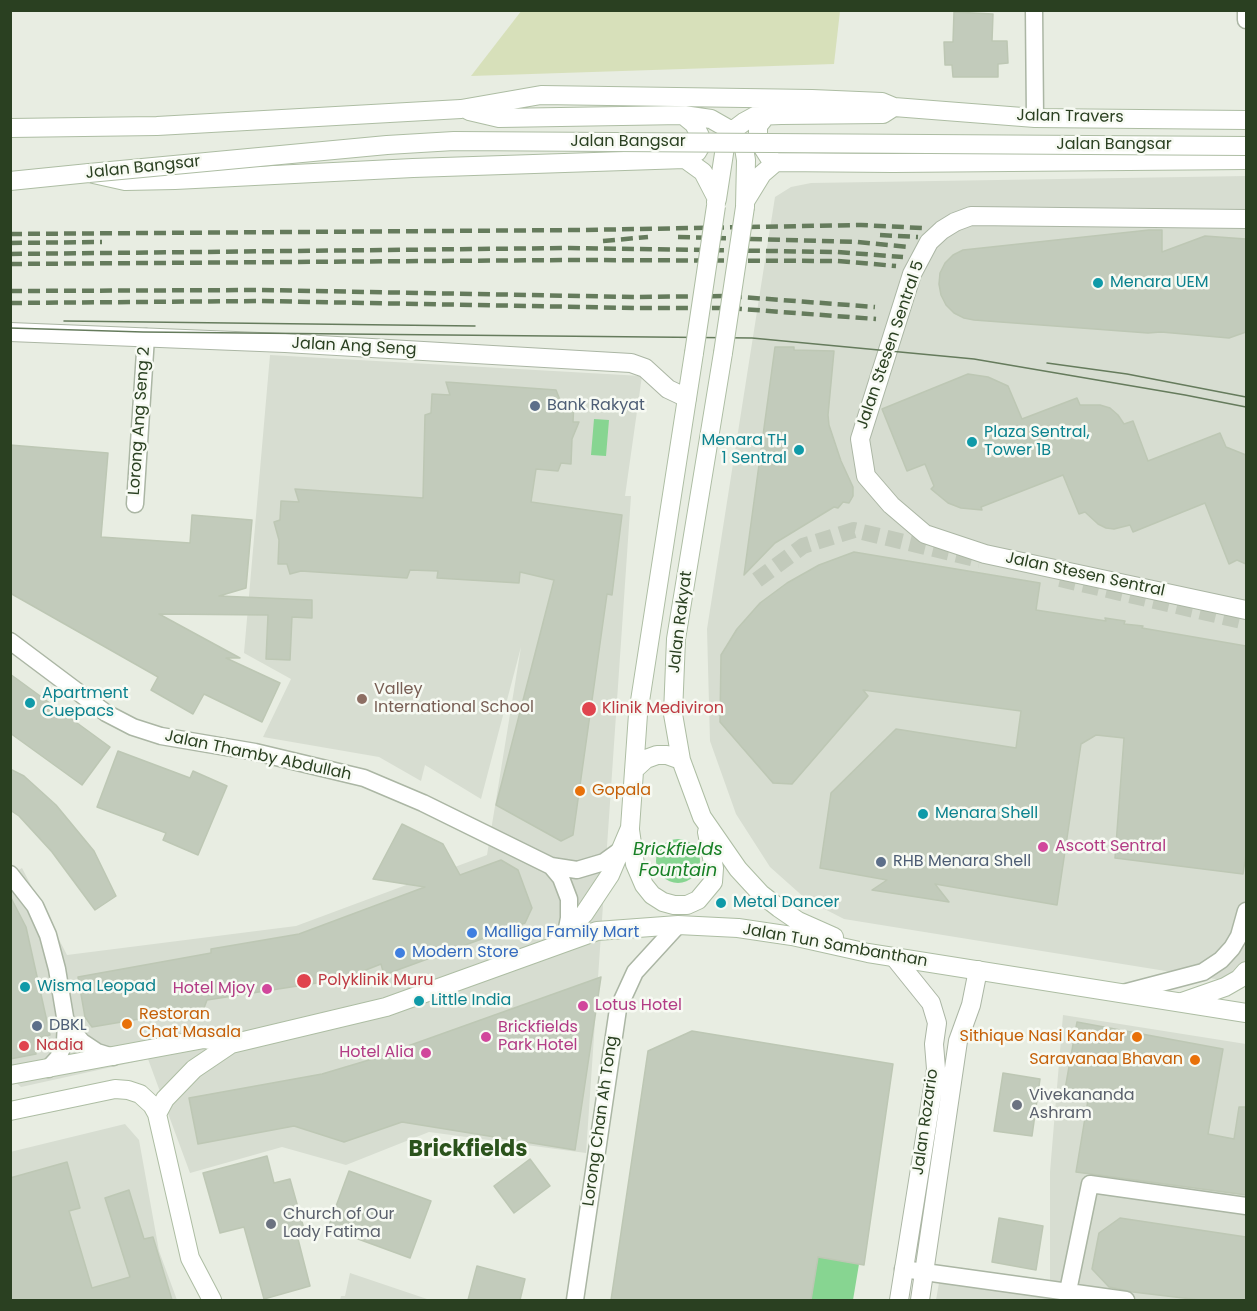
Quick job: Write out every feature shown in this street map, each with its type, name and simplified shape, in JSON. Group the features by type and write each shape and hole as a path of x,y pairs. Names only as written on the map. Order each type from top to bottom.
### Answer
{"main road":[{"path":"10,128 157,126 461,109 541,95 812,99 882,102 894,107"},
{"name":"Jalan Travers","path":"894,107 1035,117 1246,120"},
{"path":"461,109 499,118 683,115 711,119 732,131 755,116 883,114 894,107"},
{"path":"89,173 125,181 175,180 413,168 685,159 700,147 700,136 694,124 683,115"},
{"path":"766,116 758,126 757,134 764,151 770,159 776,162 1246,159"},
{"name":"Jalan Rakyat","path":"548,949 584,914 603,885 630,828 638,714 725,147 732,131 744,148 746,159 745,204 676,639 673,714 681,760 702,817 738,869 761,894 798,921 867,953"},
{"name":"Jalan Bangsar","path":"10,181 387,145 454,141 1246,146"},
{"path":"685,159 703,172 716,203"},
{"path":"745,204 762,174 776,162"},
{"name":"Jalan Stesen Sentral 5","path":"925,534 891,505 866,476 860,439 912,274 929,242 948,226 971,216 1246,219"},
{"name":"Jalan Ang Seng","path":"10,332 285,343 631,363 645,368 668,389 687,398"},
{"name":"Jalan Stesen Sentral","path":"925,534 985,554 1246,610"},
{"path":"634,770 646,759 657,755 667,755 681,760"},
{"path":"630,828 635,864 644,885 652,895 663,902 687,905 698,900 713,882 712,853 702,817"},
{"name":"Jalan Tun Sambanthan","path":"10,1076 204,1039 231,1044 386,1007 597,931 678,925 738,928 792,936 867,953 1246,1013"},
{"name":"Jalan Rozario","path":"894,957 931,1003 937,1023 934,1044 936,1069 898,1300"},
{"name":"Jalan Rozario","path":"920,1300 958,1041 971,1005 978,970"},
{"path":"1180,1003 1225,987 1239,979 1246,971"},
{"path":"157,1114 165,1099 194,1069 231,1044"},
{"path":"12,1109 115,1089 140,1094 152,1105 157,1114 190,1258 212,1300"}],"street":[{"path":"1034,10 1035,117"},
{"path":"1246,10 1246,20"},
{"name":"Lorong Ang Seng 2","path":"135,504 146,338"},
{"name":"Jalan Thamby Abdullah","path":"10,641 106,713 133,727 161,736 255,752 364,778 423,803 551,866 577,870 604,862 621,849"},
{"path":"551,866 561,878 569,899 566,933"},
{"path":"10,874 35,906 48,935 57,969 66,1023 65,1041 62,1050 48,1069"},
{"path":"1122,993 1203,972 1221,960 1232,948 1246,911"},
{"name":"Lorong Chan Ah Tong","path":"575,1300 618,1009 635,972 678,925"},
{"path":"66,1023 82,1042 97,1052 113,1057"},
{"path":"1068,1291 1090,1184 1246,1206"},
{"path":"903,1269 1126,1300"}],"shaded area":[{"path":"522,10 840,11 834,64 471,76"},
{"path":"1246,176 1246,984 844,919 807,900 770,867 736,814 710,741 707,629 775,197 791,187 811,183"},
{"path":"270,355 642,376 625,496 631,496 586,1153 429,1132 346,1165 282,1147 190,1173 148,1059 21,1087 11,1078 11,875 22,868 67,955 296,926 487,855 521,647 481,799 425,765 421,781 379,757 263,737 291,679 244,653"},
{"path":"1063,1015 1246,1044 1246,1300 1131,1300 1050,1294 1050,1172"},
{"path":"125,1124 139,1140 159,1251 177,1300 11,1300 10,1152"},
{"path":"350,1273 430,1300 340,1300 341,1296 345,1296"},
{"path":"939,1283 1066,1300 936,1300"}],"water":[{"path":"594,419 609,420 606,456 591,455"},
{"name":"Brickfields Fountain","path":"678,839 693,846 700,861 693,876 678,883 663,876 656,861 663,846"},
{"path":"818,1257 859,1264 853,1300 811,1300"}],"building":[{"path":"954,12 993,14 992,41 1007,41 1008,63 998,64 998,77 953,77 952,65 945,65 944,42 953,42"},
{"path":"1162,230 1162,252 1205,236 1246,239 1246,332 1229,338 974,320 954,313 946,305 941,295 940,273 945,263 953,255 963,250"},
{"name":"Menara TH 1 Sentral","path":"775,347 834,351 829,425 841,461 853,487 853,496 849,503 843,502 838,508 834,507 775,543 744,575"},
{"path":"968,374 988,377 1008,386 1022,419 1077,398 1080,405 1100,405 1110,408 1124,424 1133,421 1148,461 1220,433 1226,447 1246,455 1246,564 1237,560 1229,564 1205,503 1133,532 1130,525 1114,529 1106,528 1085,512 1079,514 1063,475 981,507 982,510 961,508 948,503 931,489 934,486 925,464 907,471 882,409"},
{"path":"446,382 556,390 560,400 574,401 573,422 579,422 572,439 571,464 561,463 558,471 536,469 531,502 622,515 612,595 607,594 573,835 561,841 496,805 554,580 520,572 519,583 437,578 438,571 410,570 407,578 301,571 290,574 287,564 278,564 279,540 274,522 280,520 281,501 299,502 295,489 423,498 425,415 431,413 432,394 450,395"},
{"path":"10,445 108,453 101,537 190,543 192,515 252,520 246,588 219,596 312,600 312,618 292,617 290,660 266,659 268,615 159,614 240,658 226,658 280,683 262,722 204,694 193,714 151,690 158,677 10,593"},
{"path":"854,552 1040,583 1036,610 1106,621 1105,618 1125,621 1124,624 1143,626 1142,628 1246,646 1246,854 1243,874 1115,858 1124,738 1096,735 1081,744 1057,905 935,884 949,902 872,890 887,880 820,868 831,793 896,729 1016,748 1021,711 863,690 868,696 792,784 773,783 720,722 721,655 737,629 760,603 787,583 819,565"},
{"name":"Apartment Cuepacs","path":"10,674 110,747 82,785 10,733"},
{"path":"118,751 190,778 193,771 227,786 198,855 163,840 166,833 97,807"},
{"path":"10,769 24,776 56,805 94,851 116,896 95,910 52,852 19,816 10,810"},
{"path":"402,824 443,844 460,875 501,860 518,870 532,908 525,923 384,975 381,964 343,979 207,1000 204,1008 92,1027 85,1017 78,977 211,953 211,949 299,934 425,887 373,879"},
{"name":"Wisma Leopad","path":"10,896 26,927 50,1035 34,1039 36,1054 10,1059"},
{"path":"601,977 575,1150 402,1122 344,1142 294,1126 198,1144 189,1098 322,1074 406,1049 405,1047"},
{"path":"1077,1022 1223,1049 1208,1134 1234,1139 1239,1107 1246,1107 1246,1195 1076,1172 1088,1100 1064,1095"},
{"path":"692,1031 893,1064 864,1265 818,1257 811,1300 611,1300 648,1051"},
{"name":"Vivekananda Ashram","path":"1003,1073 1040,1079 1032,1136 994,1131"},
{"path":"267,1156 274,1183 290,1179 306,1236 298,1239 310,1286 264,1299 244,1227 220,1233 203,1173"},
{"path":"530,1159 550,1186 514,1213 494,1186"},
{"path":"67,1162 80,1208 69,1211 92,1288 130,1277 105,1198 129,1190 144,1239 153,1237 172,1300 10,1300 10,1178"},
{"path":"349,1171 431,1201 410,1258 328,1228"},
{"path":"999,1218 1043,1226 1036,1270 992,1262"},
{"path":"1120,1218 1246,1237 1246,1300 1200,1300 1109,1287 1092,1269 1099,1233"},
{"path":"477,1266 525,1279 520,1300 468,1300"}],"tunnel":[{"path":"757,580 803,546 854,530 980,560"},
{"path":"1060,579 1246,622"}],"tram line":[{"path":"64,321 475,326"},
{"path":"10,328 143,332 752,338 974,359 1246,407"},
{"path":"1047,363 1127,374 1246,397"}],"railway":[{"path":"10,234 581,230 861,225 922,228"},
{"path":"880,235 918,237"},
{"path":"603,241 648,237"},
{"path":"678,237 857,242 909,247"},
{"path":"10,243 102,242"},
{"path":"10,254 570,248 837,252 903,257"},
{"path":"10,264 574,260 838,261 896,266"},
{"path":"10,291 261,290 635,297 728,296 875,307"},
{"path":"10,303 260,301 728,308 876,319"}],"place":[{"name":"Menara UEM","path":"1098,283"},
{"name":"Bank Rakyat","path":"535,406"},
{"name":"Plaza Sentral, Tower 1B","path":"972,442"},
{"name":"Menara TH 1 Sentral","path":"799,450"},
{"name":"Valley International School","path":"362,699"},
{"name":"Apartment Cuepacs","path":"30,703"},
{"name":"Klinik Mediviron","path":"589,709"},
{"name":"Gopala","path":"580,791"},
{"name":"Menara Shell","path":"923,814"},
{"name":"Ascott Sentral","path":"1043,847"},
{"name":"RHB Menara Shell","path":"881,862"},
{"name":"Metal Dancer","path":"721,903"},
{"name":"Malliga Family Mart","path":"472,933"},
{"name":"Modern Store","path":"400,953"},
{"name":"Polyklinik Muru","path":"304,981"},
{"name":"Wisma Leopad","path":"25,987"},
{"name":"Hotel Mjoy","path":"267,989"},
{"name":"Little India","path":"419,1001"},
{"name":"Lotus Hotel","path":"583,1006"},
{"name":"Restoran Chat Masala","path":"127,1024"},
{"name":"DBKL","path":"37,1026"},
{"name":"Brickfields Park Hotel","path":"486,1037"},
{"name":"Sithique Nasi Kandar","path":"1137,1037"},
{"name":"Nadia","path":"24,1046"},
{"name":"Hotel Alia","path":"426,1053"},
{"name":"Saravanaa Bhavan","path":"1195,1060"},
{"name":"Vivekananda Ashram","path":"1017,1105"},
{"name":"Church of Our Lady Fatima","path":"271,1224"}],"district":[{"name":"Brickfields","path":"468,1150"}]}
